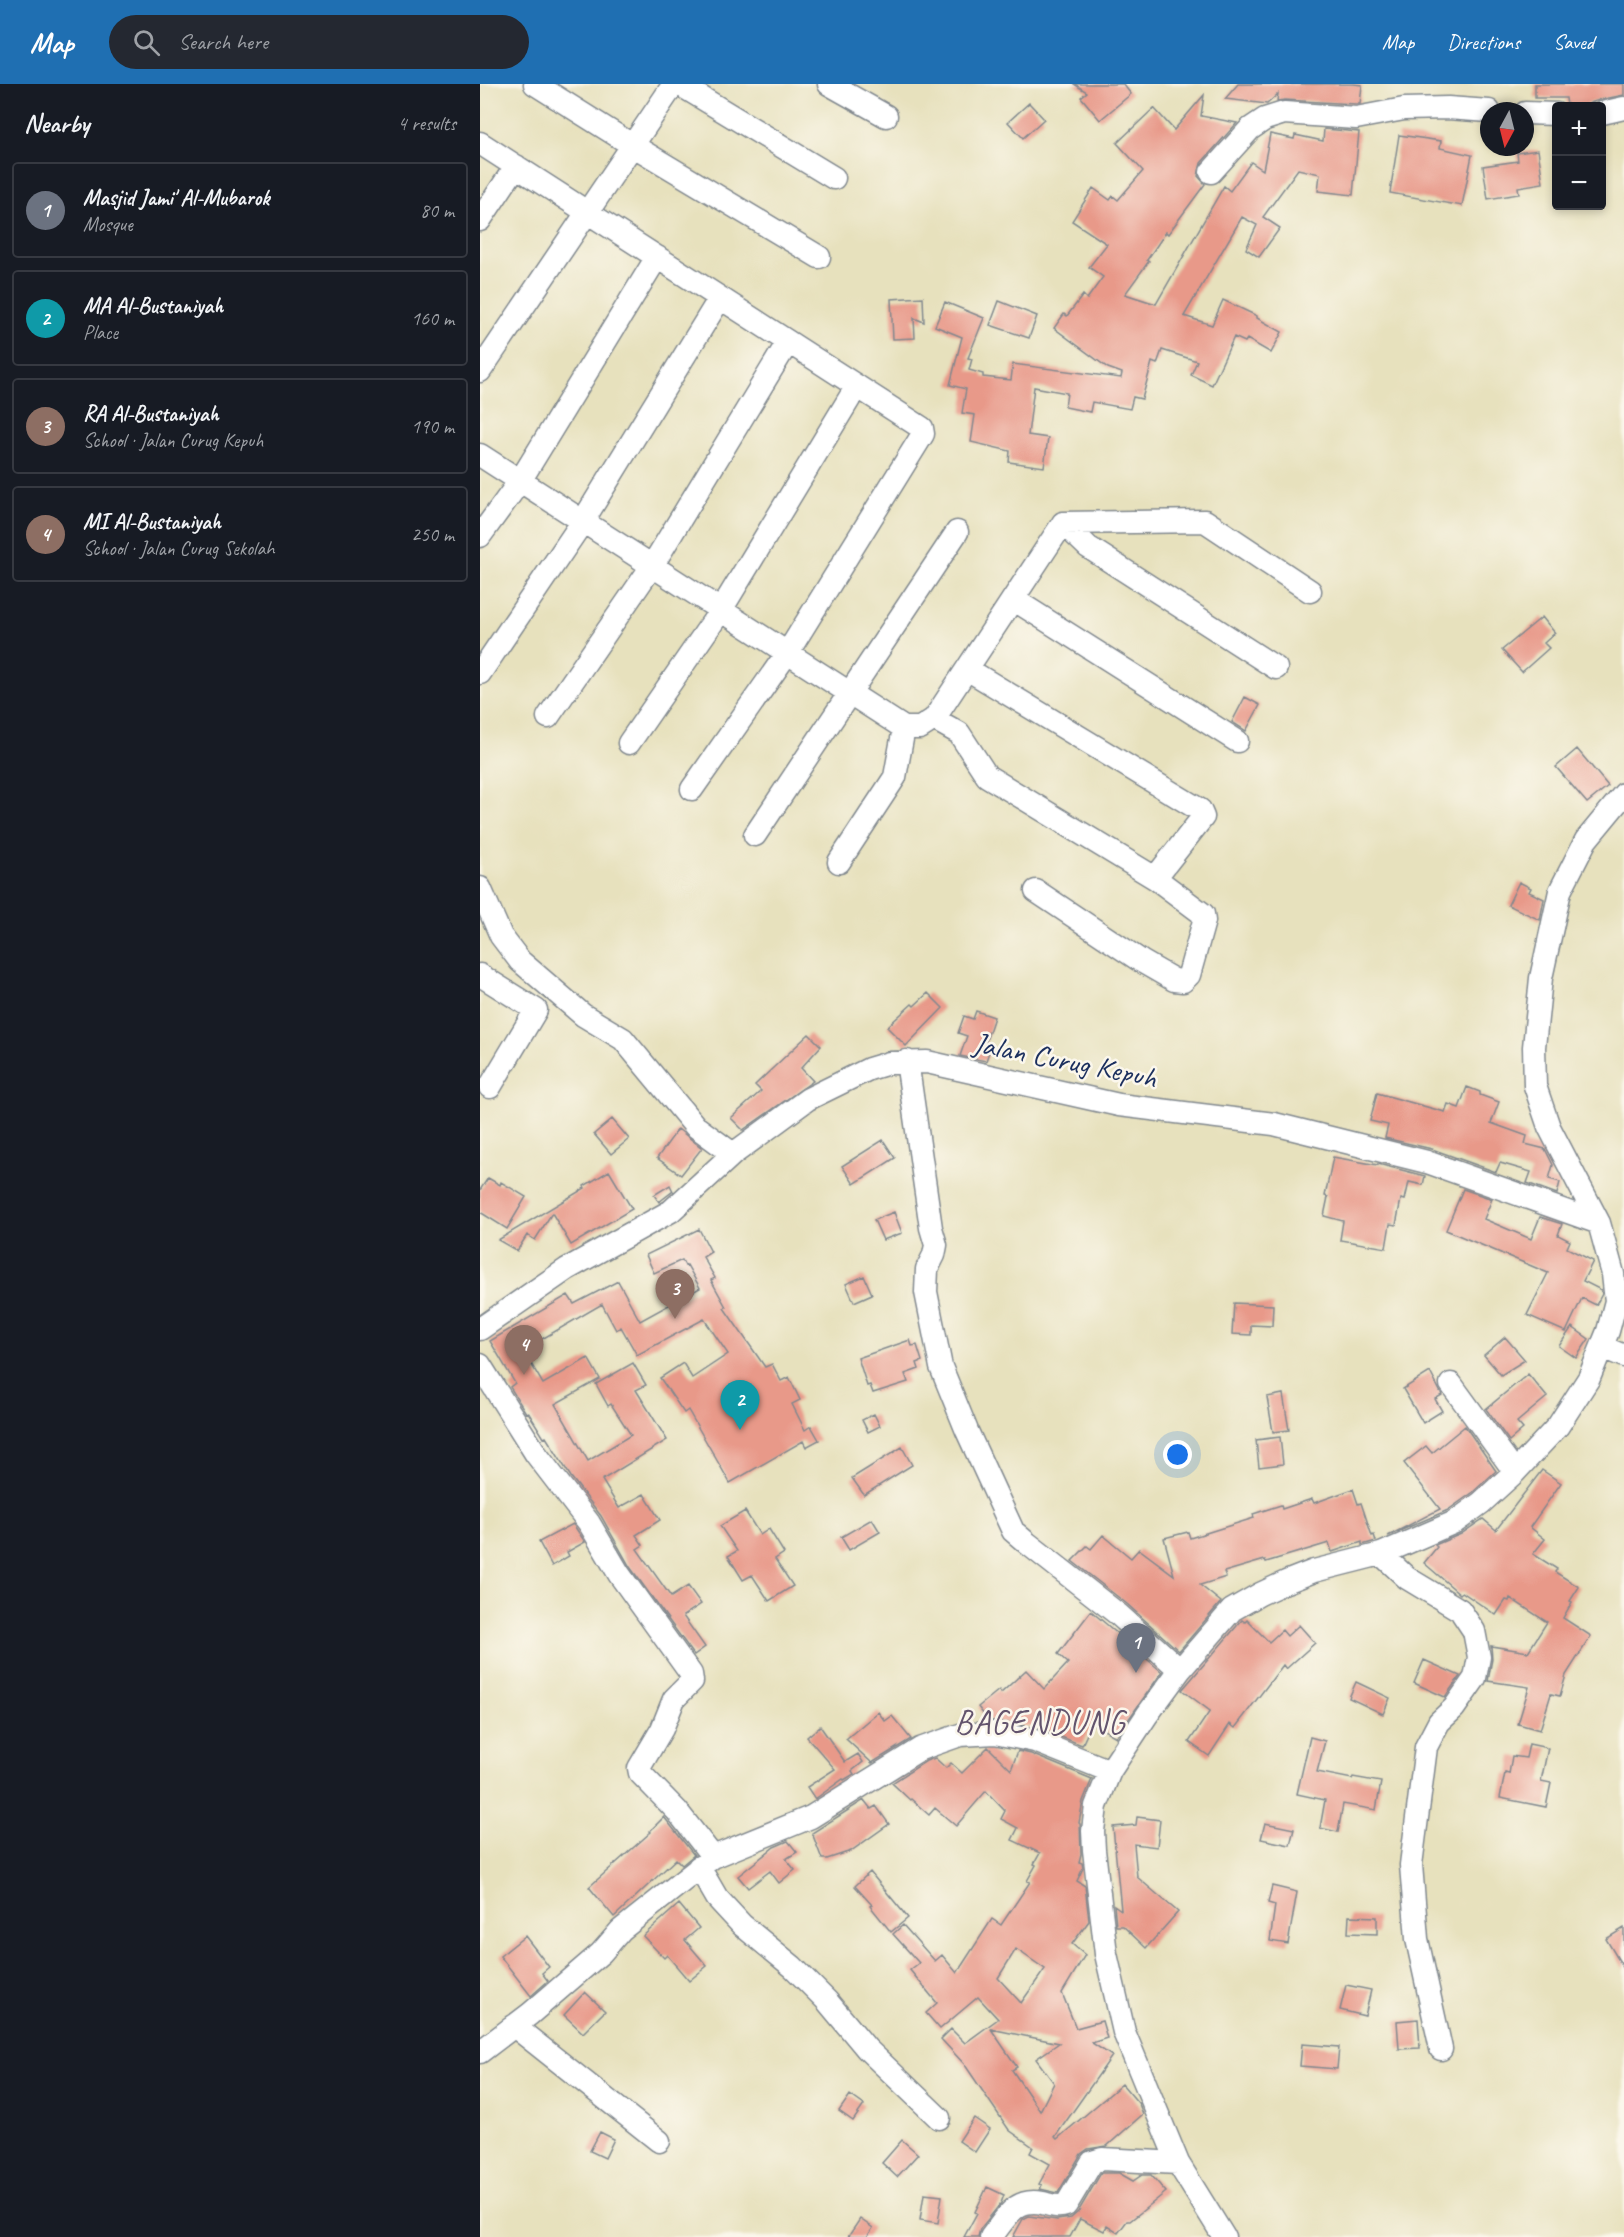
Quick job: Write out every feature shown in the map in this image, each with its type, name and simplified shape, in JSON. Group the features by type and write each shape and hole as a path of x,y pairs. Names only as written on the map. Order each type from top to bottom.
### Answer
{"street":[{"path":"536,84 632,145 819,257"},
{"path":"480,371 674,84"},
{"path":"680,84 834,178"},
{"path":"829,84 886,116"},
{"path":"1606,112 1624,108"},
{"path":"1211,172 1250,129 1265,119 1284,113 1356,118 1404,109 1480,110"},
{"path":"1534,113 1552,114"},
{"path":"480,143 922,428 923,434 788,652 692,789"},
{"path":"480,220 516,166"},
{"path":"480,536 520,481 657,257"},
{"path":"480,673 583,521 720,298"},
{"path":"548,717 652,566 788,342"},
{"path":"629,743 721,610 857,386"},
{"path":"480,455 851,692 903,728 920,728 934,719 1063,523"},
{"path":"1063,523 1205,521 1310,591"},
{"path":"1063,523 1088,547 1276,668"},
{"path":"755,835 957,532"},
{"path":"1013,599 1237,741"},
{"path":"967,669 1203,813 1203,817 1155,879"},
{"path":"934,719 959,733 987,776 1155,879 1203,914 1204,921 1189,975 1183,981 1173,980 1036,891"},
{"path":"839,862 895,777 903,728"},
{"path":"1224,2237 1178,2163 1124,2032 1106,1954 1093,1831 1096,1806 1110,1771 1180,1670 1233,1610 1260,1594 1314,1572 1381,1554 1455,1521 1481,1503 1515,1472 1558,1426 1589,1378 1602,1347 1616,1301 1613,1274 1599,1223 1549,1127 1535,1086 1534,1047 1541,978 1560,891 1586,840 1624,794"},
{"path":"480,888 501,936 520,962 583,1015 623,1039 695,1126 733,1154"},
{"path":"480,975 536,1010 490,1087"},
{"path":"907,1061 931,1228 936,1245 934,1256 927,1269 926,1292 941,1367 967,1431 1013,1531 1119,1616 1180,1670"},
{"name":"Jalan Curug Kepuh","path":"480,1329 567,1269 671,1211 733,1154 808,1099 869,1069 889,1062 927,1062 1119,1105 1274,1124 1426,1162 1599,1223"},
{"path":"1602,1347 1624,1356"},
{"path":"480,1365 536,1454 589,1523 619,1574 654,1619 691,1674 692,1681 674,1699 662,1729 639,1768 640,1773 677,1811 706,1862 717,1898 742,1925 793,1967 827,2001 867,2049 939,2118"},
{"path":"1450,1384 1515,1472"},
{"path":"1381,1554 1407,1578 1460,1610 1474,1630 1479,1656 1475,1678 1454,1708 1439,1722 1426,1746 1411,1865 1417,1939 1441,2049"},
{"path":"480,2052 601,1953 621,1930 706,1862 811,1817 920,1749 960,1735 995,1732 1035,1741 1110,1771"},
{"path":"514,2026 659,2141"},
{"path":"992,2237 1017,2205 1026,2200 1060,2207 1066,2205 1092,2162 1102,2159 1178,2163"}],"building":[{"path":"1074,84 1123,84 1131,94 1100,120 1081,97 1087,92"},
{"path":"1238,84 1362,85 1360,104 1277,101 1278,94 1267,104 1225,99"},
{"path":"1535,84 1624,84 1624,95 1593,102 1566,102 1566,98 1535,98"},
{"path":"1204,95 1201,116 1237,123 1201,163 1198,176 1205,184 1168,234 1166,232 1147,260 1149,261 1125,294 1156,304 1224,186 1230,191 1251,162 1263,170 1270,134 1294,139 1295,135 1323,141 1324,129 1359,132 1353,195 1318,191 1320,174 1298,169 1263,217 1280,228 1259,257 1246,249 1257,225 1242,217 1184,316 1212,325 1223,300 1257,316 1282,332 1271,353 1247,339 1245,342 1234,337 1212,385 1191,375 1197,361 1162,350 1157,364 1152,362 1142,399 1133,397 1130,409 1092,402 1090,412 1065,407 1067,393 1034,387 1028,435 1048,438 1044,467 1009,462 1010,451 971,442 975,415 962,413 966,389 950,385 962,337 935,326 945,302 984,318 968,358 972,359 969,370 983,374 983,377 1011,380 1013,364 1121,378 1122,373 1108,368 1054,328 1064,314 1067,316 1083,295 1087,299 1103,277 1089,267 1107,244 1072,221 1093,188 1110,200 1113,196 1118,200 1143,171 1117,143 1154,108 1174,130"},
{"path":"1029,103 1044,119 1023,138 1008,122"},
{"path":"1399,135 1441,141 1440,148 1472,155 1462,206 1390,193"},
{"path":"1538,150 1543,183 1518,187 1519,194 1488,199 1483,166 1518,161 1517,156 1534,156 1534,151"},
{"path":"923,297 924,322 914,318 915,338 893,339 891,299"},
{"path":"999,301 1037,316 1029,338 990,325"},
{"path":"1542,617 1555,633 1544,643 1549,648 1522,672 1502,650"},
{"path":"1245,697 1260,705 1246,731 1232,722"},
{"path":"1577,749 1608,786 1587,803 1556,767"},
{"path":"1519,882 1531,888 1529,892 1544,899 1540,920 1508,905"},
{"path":"928,993 943,1008 906,1046 887,1027"},
{"path":"976,1011 994,1017 984,1047 990,1049 986,1061 960,1056 967,1036 958,1033 964,1016 973,1019"},
{"path":"809,1034 821,1046 801,1068 813,1081 743,1130 731,1118 761,1091 755,1085"},
{"path":"1467,1087 1499,1102 1491,1123 1527,1136 1525,1144 1545,1149 1553,1165 1549,1179 1560,1182 1557,1194 1527,1183 1531,1172 1500,1163 1496,1172 1432,1149 1385,1138 1388,1125 1370,1121 1377,1093 1445,1112 1448,1104 1459,1108"},
{"path":"612,1119 629,1139 611,1154 594,1134"},
{"path":"678,1129 702,1148 681,1175 657,1158"},
{"path":"883,1140 895,1158 854,1184 842,1166"},
{"path":"1333,1157 1378,1164 1425,1176 1423,1185 1409,1182 1405,1200 1401,1199 1396,1225 1390,1224 1386,1248 1340,1240 1343,1221 1324,1216 1328,1197 1325,1196"},
{"path":"609,1171 632,1209 571,1245 552,1213 535,1240 527,1235 517,1251 498,1240 585,1188 584,1186"},
{"path":"488,1178 500,1185 501,1182 526,1197 507,1229 480,1212 480,1190"},
{"path":"670,1185 673,1191 659,1202 654,1195"},
{"path":"1463,1189 1492,1199 1484,1219 1531,1239 1540,1217 1562,1224 1558,1235 1570,1241 1567,1248 1593,1261 1583,1281 1601,1290 1602,1294 1596,1305 1582,1298 1566,1332 1527,1315 1548,1273 1446,1230"},
{"path":"894,1212 902,1233 883,1240 874,1220"},
{"path":"699,1229 711,1252 703,1257 715,1278 711,1280 726,1307 724,1308 765,1367 772,1364 781,1381 789,1377 800,1400 792,1404 805,1430 811,1426 819,1440 806,1447 803,1441 730,1483 688,1410 684,1413 660,1378 683,1363 692,1378 728,1354 704,1319 637,1355 621,1327 616,1330 602,1304 523,1350 543,1384 588,1358 600,1379 555,1404 588,1461 631,1435 611,1404 608,1406 596,1384 633,1363 646,1385 636,1390 667,1440 602,1480 619,1508 644,1494 660,1520 636,1535 643,1545 637,1549 671,1597 688,1586 701,1604 683,1616 705,1647 694,1655 630,1567 601,1516 571,1477 528,1412 526,1413 510,1387 515,1383 490,1341 568,1295 574,1304 618,1281 640,1321 700,1288 682,1260 654,1273 646,1255"},
{"path":"864,1276 872,1294 854,1302 846,1284"},
{"path":"1234,1303 1273,1305 1272,1326 1251,1325 1251,1335 1232,1334"},
{"path":"1572,1327 1589,1339 1576,1358 1559,1346"},
{"path":"1505,1337 1525,1360 1501,1375 1484,1355"},
{"path":"910,1340 912,1346 917,1345 922,1361 917,1363 919,1369 905,1374 908,1382 873,1393 870,1385 867,1386 858,1358"},
{"path":"1430,1372 1442,1395 1435,1399 1442,1411 1423,1423 1403,1389"},
{"path":"1528,1374 1547,1397 1517,1422 1523,1429 1509,1441 1486,1409"},
{"path":"1283,1394 1289,1430 1273,1432 1267,1397"},
{"path":"874,1414 880,1426 868,1432 862,1420"},
{"path":"1465,1426 1496,1471 1472,1493 1448,1510 1388,1536 1440,1509 1404,1463 1426,1446 1432,1453"},
{"path":"1280,1437 1283,1464 1259,1467 1256,1440"},
{"path":"902,1447 912,1465 864,1495 852,1478"},
{"path":"1542,1470 1561,1483 1530,1527 1545,1539 1533,1554 1557,1569 1555,1572 1579,1587 1563,1618 1591,1636 1566,1675 1560,1696 1551,1694 1540,1730 1518,1724 1529,1687 1488,1681 1492,1659 1491,1646 1528,1652 1547,1622 1510,1598 1509,1601 1506,1600 1496,1615 1462,1592 1460,1594 1424,1563 1437,1547 1435,1545 1461,1534 1483,1519 1496,1530"},
{"path":"1353,1489 1376,1541 1362,1545 1362,1542 1332,1552 1329,1543 1224,1572 1226,1577 1200,1585 1221,1602 1179,1651 1127,1604 1072,1561 1087,1546 1091,1549 1103,1535 1131,1558 1139,1549 1174,1575 1164,1538 1188,1532 1190,1538 1254,1518 1253,1514 1281,1505 1282,1509 1312,1499 1314,1503"},
{"path":"745,1511 760,1535 769,1529 784,1553 775,1559 793,1586 769,1601 752,1575 743,1580 728,1556 737,1551 720,1526"},
{"path":"872,1519 880,1532 849,1550 841,1537"},
{"path":"573,1524 585,1542 567,1552 569,1556 552,1566 539,1542"},
{"path":"1091,1611 1162,1672 1116,1737 1092,1723 1082,1745 1038,1728 988,1720 978,1707 999,1690 1001,1693 1026,1670 1044,1689 1068,1663 1058,1654"},
{"path":"1242,1620 1245,1622 1247,1620 1269,1642 1282,1630 1287,1636 1299,1625 1315,1643 1286,1669 1283,1665 1235,1728 1230,1724 1209,1756 1189,1742 1210,1711 1182,1690"},
{"path":"1424,1660 1460,1676 1445,1697 1414,1683"},
{"path":"1356,1682 1390,1698 1383,1714 1349,1698"},
{"path":"878,1712 885,1721 892,1716 911,1739 872,1763 846,1739"},
{"path":"820,1726 845,1762 858,1754 863,1762 852,1771 854,1774 815,1799 807,1787 835,1769 807,1737"},
{"path":"1310,1737 1325,1741 1317,1772 1381,1782 1376,1810 1343,1804 1338,1832 1320,1828 1325,1800 1297,1794"},
{"path":"1529,1744 1548,1748 1541,1781 1551,1783 1546,1807 1500,1798 1505,1773 1509,1774 1512,1756 1526,1758"},
{"path":"988,1747 1011,1770 1018,1751 1092,1779 1083,1801 1079,1823 1081,1854 1079,1862 1082,1863 1083,1868 1077,1881 1085,1886 1089,1921 1072,1944 1085,1955 1062,1993 1076,2028 1102,2021 1107,2038 1092,2043 1112,2056 1055,2137 1057,2139 1122,2084 1139,2104 1143,2114 1107,2146 1088,2149 1081,2154 1058,2193 1040,2189 1042,2185 1039,2184 1050,2164 1030,2153 1033,2147 1009,2130 965,2065 941,2039 951,2029 965,2043 998,2019 978,1997 940,2029 926,2013 937,2003 910,1970 919,1963 893,1934 903,1925 935,1961 942,1955 957,1973 992,1919 1001,1925 1030,1882 1027,1881 1040,1853 1012,1840 1018,1828 1001,1819 1005,1811 986,1791 956,1826 935,1808 929,1815 892,1783 926,1761 935,1758 946,1768 951,1763 962,1773","holes":["1016,1949 1045,1969 1021,2003 998,1978","991,2029 1059,2043 1036,2059 1054,2083 1040,2111 1012,2070 1017,2067"]},
{"path":"864,1800 871,1809 876,1806 889,1824 851,1851 822,1859 812,1833"},
{"path":"664,1817 694,1855 682,1865 676,1859 614,1917 589,1887 651,1832"},
{"path":"1137,1817 1160,1820 1157,1847 1134,1844 1137,1877 1178,1912 1146,1948 1123,1926 1116,1926 1114,1905 1121,1910 1113,1827 1136,1825"},
{"path":"1265,1823 1294,1829 1290,1845 1261,1839"},
{"path":"788,1841 797,1852 786,1859 795,1870 779,1883 770,1871 748,1888 738,1876 774,1847"},
{"path":"870,1872 908,1918 891,1932 855,1886"},
{"path":"1272,1886 1297,1892 1288,1944 1270,1941 1275,1905 1268,1903"},
{"path":"679,1904 699,1928 685,1940 707,1966 689,1981 667,1955 664,1958 643,1936"},
{"path":"1349,1916 1377,1917 1377,1934 1348,1933"},
{"path":"1624,1928 1624,1969 1606,1939"},
{"path":"525,1936 549,1967 542,1973 548,1981 531,1996 500,1956"},
{"path":"1346,1985 1371,1990 1365,2016 1340,2010"},
{"path":"585,1992 605,2011 583,2033 564,2015"},
{"path":"1418,2019 1420,2048 1399,2049 1397,2021"},
{"path":"1302,2044 1339,2047 1337,2069 1300,2066"},
{"path":"850,2095 864,2105 853,2121 839,2111"},
{"path":"974,2118 990,2129 975,2152 959,2141"},
{"path":"600,2132 614,2139 605,2158 590,2151"},
{"path":"902,2140 918,2154 897,2177 882,2163"},
{"path":"1101,2173 1119,2173 1133,2181 1142,2175 1151,2175 1166,2192 1127,2221 1118,2233 1107,2226 1104,2231 1080,2219 1070,2237 1013,2237 1023,2219 1029,2216 1057,2220 1071,2218 1078,2212"},
{"path":"987,2187 1004,2195 1001,2203 980,2229 978,2237 964,2237 977,2213 975,2212"},
{"path":"924,2194 942,2196 938,2223 920,2220"},
{"path":"860,2219 873,2228 867,2237 848,2237"}],"place":[{"name":"RA Al-Bustaniyah","path":"675,1319"},
{"name":"MI Al-Bustaniyah","path":"524,1375"},
{"name":"MA Al-Bustaniyah","path":"740,1430"},
{"name":"Masjid Jami' Al-Mubarok","path":"1136,1673"}],"district":[{"name":"BAGENDUNG","path":"1040,1722"}]}
